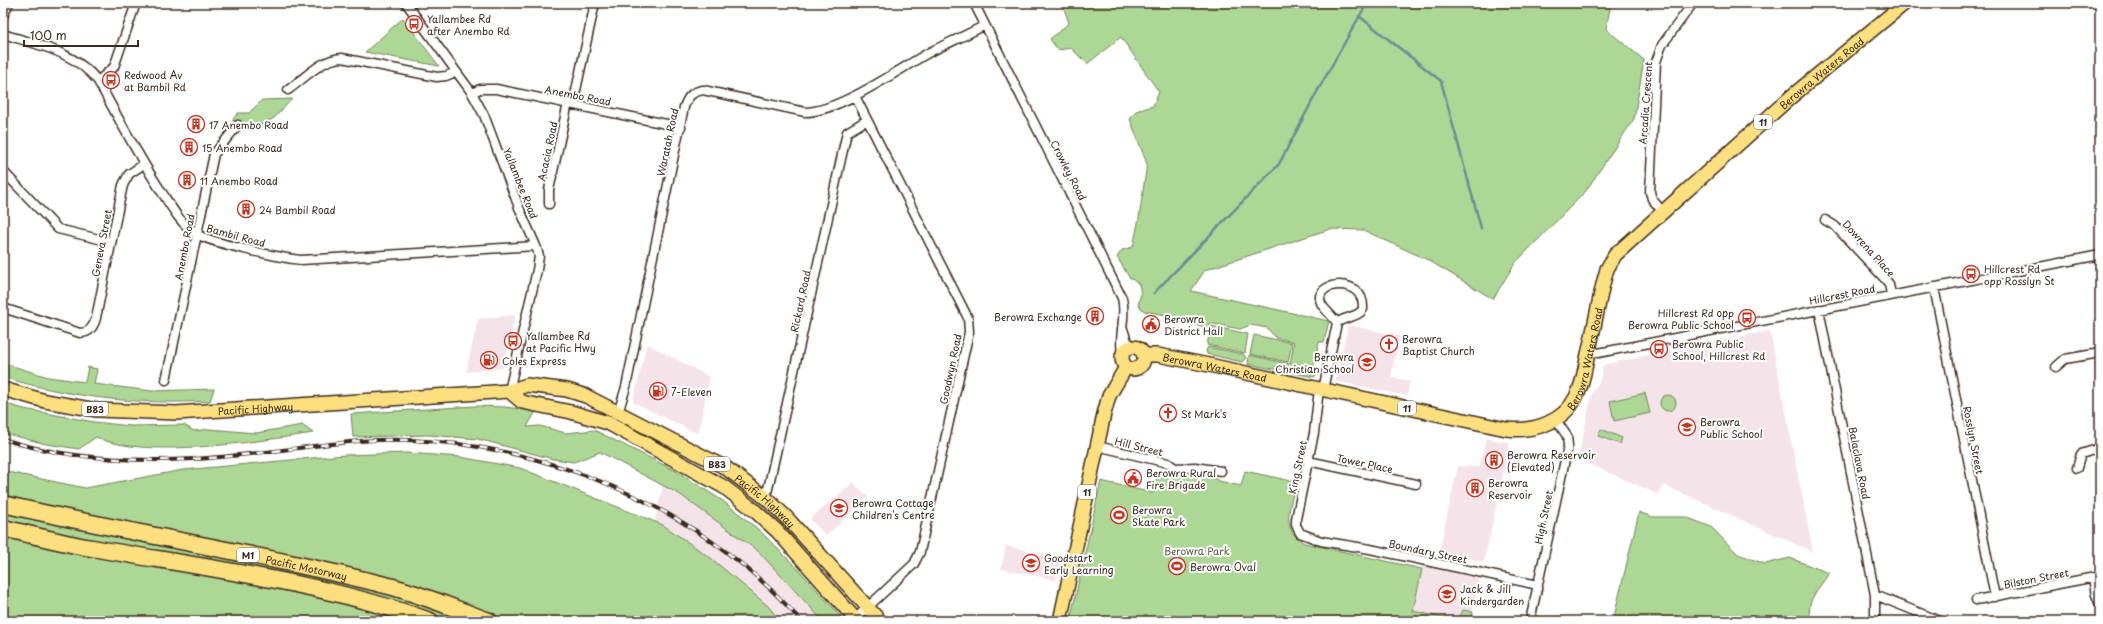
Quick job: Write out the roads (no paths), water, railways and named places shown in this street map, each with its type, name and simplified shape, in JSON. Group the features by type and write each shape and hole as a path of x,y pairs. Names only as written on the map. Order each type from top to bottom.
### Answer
{"highway":[{"name":"Pacific Motorway","path":"3,504 88,524 290,564 394,588 489,621"},
{"name":"Pacific Motorway","path":"3,528 90,548 269,578 388,606 430,621"}],"main road":[{"name":"Berowra Waters Road","path":"1144,355 1158,355 1506,429 1521,431 1536,428 1556,420 1576,397 1605,277 1614,255 1792,96 1898,5"},
{"path":"1140,349 1144,355 1143,362 1139,367 1132,369 1126,367 1122,359 1127,350 1140,349"},
{"name":"11","path":"1060,621 1109,396 1126,367"},
{"name":"Pacific Highway","path":"3,389 46,401 97,410 176,413 509,391 527,385 567,390 586,396 726,468 766,498 787,518 880,621"},
{"name":"Pacific Highway","path":"509,391 522,402 571,412 608,423 724,488 754,510 777,531 856,620"}],"street":[{"path":"3,16 9,3"},
{"path":"98,81 114,67 136,3"},
{"name":"Yallambee Road","path":"406,3 472,93 484,115 539,256 509,391"},
{"name":"Acacia Road","path":"549,204 549,190 595,3"},
{"name":"Crowley Road","path":"974,3 1122,298 1125,308 1120,343 1127,350"},
{"name":"Arcadia Crescent","path":"1662,211 1652,199 1650,192 1656,62 1662,45 1693,3"},
{"name":"Waratah Road","path":"618,413 626,387 686,101 693,92 709,91 805,112 821,110 855,96 910,63 985,25"},
{"name":"Bambil Road","path":"3,34 61,52 85,67 98,81 144,164 182,221 197,234 208,239 279,257 301,260 536,246"},
{"path":"288,90 333,58 342,58 437,76 446,76 456,72"},
{"name":"Anembo Road","path":"472,93 480,89 496,89 681,127"},
{"name":"Goodwyn Road","path":"855,96 968,318 969,332 920,552 914,564 867,607 856,620"},
{"name":"Rickard Road","path":"766,498 847,132 867,120"},
{"name":"Anembo Road","path":"166,380 214,154 238,125"},
{"name":"Geneva Street","path":"3,308 75,332 87,332 92,328 96,321 111,242 126,179 133,170 144,164"},
{"path":"3,171 58,229 111,242"},
{"name":"Dowrena Place","path":"1826,220 1835,226 1885,279 1889,284 1891,295"},
{"name":"Hillcrest Road","path":"1588,351 1598,353 2100,255"},
{"path":"1344,285 1357,292 1363,303 1363,309 1357,315 1346,317 1337,323 1321,303 1320,297 1323,290 1330,286 1344,285"},
{"name":"Rosslyn Street","path":"1934,287 1995,597"},
{"name":"Balaclava Road","path":"1819,309 1875,595 1875,621"},
{"name":"King Street","path":"1314,540 1300,533 1296,525 1321,389 1337,323"},
{"path":"1123,328 1127,340 1127,350"},
{"path":"2056,366 2065,359 2100,353"},
{"name":"High Street","path":"1530,621 1568,446 1567,436 1556,420"},
{"name":"Hill Street","path":"1097,446 1168,463 1175,468 1195,466 1221,471"},
{"path":"2077,468 2081,454 2100,448"},
{"name":"Tower Place","path":"1308,461 1416,484"},
{"name":"Boundary Street","path":"1314,540 1370,549 1538,585"},
{"path":"2096,577 2096,595 2100,604"},
{"name":"Bilston Street","path":"1976,600 2096,577"},
{"path":"1875,595 1940,621"}],"waterway":[{"path":"1154,293 1279,164 1318,90 1367,3"},
{"path":"1359,16 1441,81 1481,228"}],"railway":[{"path":"3,439 26,446 73,455 97,458 146,460 215,458 360,441 420,441 481,447 542,461 601,482 657,508 710,540 758,578 801,621"}],"place":[{"name":"Yallambee Rd after Anembo Rd","path":"414,24"},
{"name":"Redwood Av at Bambil Rd","path":"111,80"},
{"name":"17 Anembo Road","path":"196,124"},
{"name":"15 Anembo Road","path":"189,147"},
{"name":"11 Anembo Road","path":"187,180"},
{"name":"24 Bambil Road","path":"246,209"},
{"name":"Hillcrest Rd opp Rosslyn St","path":"1971,274"},
{"name":"Berowra Exchange","path":"1095,316"},
{"name":"Hillcrest Rd opp Berowra Public School","path":"1747,318"},
{"name":"Berowra District Hall","path":"1151,324"},
{"name":"Yallambee Rd at Pacific Hwy","path":"513,341"},
{"name":"Berowra Baptist Church","path":"1389,344"},
{"name":"Berowra Public School, Hillcrest Rd","path":"1659,349"},
{"name":"Coles Express","path":"489,360"},
{"name":"Berowra Christian School","path":"1367,362"},
{"name":"7-Eleven","path":"658,391"},
{"name":"St Mark's","path":"1168,413"},
{"name":"Berowra Public School","path":"1687,427"},
{"name":"Berowra Reservoir (Elevated)","path":"1494,460"},
{"name":"Berowra Rural Fire Brigade","path":"1133,478"},
{"name":"Berowra Reservoir","path":"1475,488"},
{"name":"Berowra Cottage Children's Centre","path":"839,508"},
{"name":"Berowra Skate Park","path":"1119,515"},
{"name":"Goodstart Early Learning","path":"1031,563"},
{"name":"Berowra Oval","path":"1177,566"},
{"name":"Jack & Jill Kindergarden","path":"1447,594"}],"park label":[{"name":"Berowra Park","path":"1197,550"}]}
